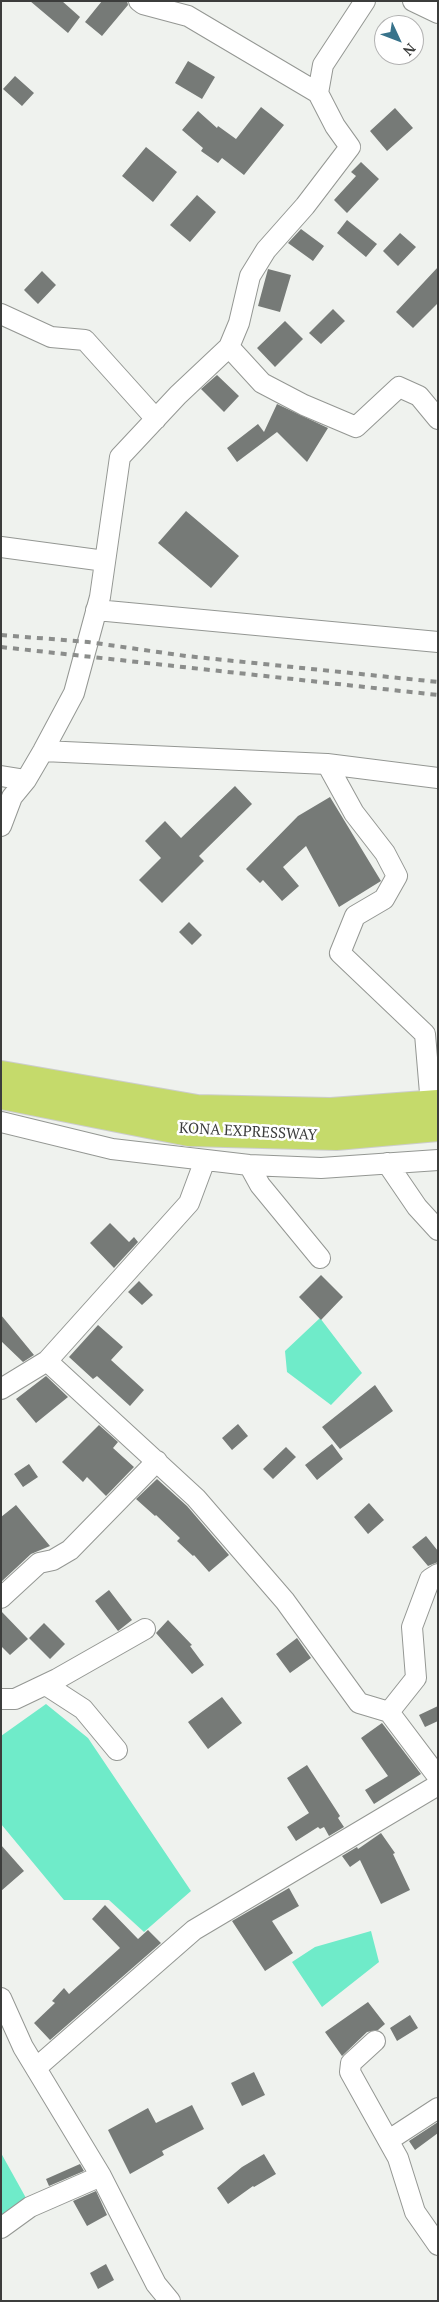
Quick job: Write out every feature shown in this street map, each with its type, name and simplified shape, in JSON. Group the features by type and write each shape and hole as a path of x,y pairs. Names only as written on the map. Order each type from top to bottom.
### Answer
{"highway":[{"name":"KONA EXPRESSWAY","path":"1,1076 197,1109 436,1112"},
{"name":"KONA EXPRESSWAY","path":"1,1095 189,1132 336,1136 436,1112"}],"street":[{"path":"1,826 12,797 26,780 43,752 74,693 96,610 120,457 156,418 229,347 240,323 250,276 266,250 305,206 350,147 335,126 318,94 188,16 143,4 139,1"},
{"path":"318,94 323,66 365,1"},
{"path":"414,1 438,13"},
{"path":"1,314 51,337 85,340 156,418"},
{"path":"229,347 262,383 304,405 356,426 398,387 419,396 438,419"},
{"path":"1,547 105,561"},
{"path":"96,610 438,642"},
{"path":"43,752 327,764 438,778"},
{"path":"327,764 354,814 385,853 397,876 384,899 354,916 340,952 425,1034 436,1112"},
{"path":"1,776 26,780"},
{"path":"1,1122 112,1149 249,1165 321,1168 438,1160"},
{"path":"1,1389 47,1361 189,1202 205,1160"},
{"path":"387,1163 417,1207 436,1225"},
{"path":"249,1165 260,1185 320,1258"},
{"path":"47,1361 196,1498 285,1601 359,1703 389,1712 438,1777"},
{"path":"1,1598 39,1563 53,1560 70,1550 157,1461"},
{"path":"389,1712 416,1678 412,1627 430,1579 438,1574"},
{"path":"1,1699 15,1699 46,1685 146,1629"},
{"path":"46,1685 83,1709 118,1750"},
{"path":"36,2068 194,1930 438,1785"},
{"path":"1,1998 23,2047 101,2176 156,2284 170,2301"},
{"path":"375,2041 351,2063 350,2072 398,2158 415,2212 438,2245"},
{"path":"389,2140 438,2108"},
{"path":"1,2228 30,2207 101,2176"}],"shaded area":[{"path":"320,1318 362,1373 331,1405 287,1372 285,1351"},
{"path":"46,1704 88,1738 191,1891 144,1932 109,1900 64,1900 1,1824 1,1736"},
{"path":"371,1931 379,1962 322,2007 292,1962 315,1947"},
{"path":"1,2153 26,2198 1,2217"}],"building":[{"path":"30,1 62,1 80,17 68,33"},
{"path":"102,1 127,1 128,5 102,36 85,22"},
{"path":"188,61 215,77 202,99 175,83"},
{"path":"15,76 34,93 22,106 3,89"},
{"path":"261,107 284,125 244,175 222,158 218,163 201,151 203,148 182,130 198,111 217,128 218,126 236,139"},
{"path":"395,108 413,128 387,151 370,131"},
{"path":"146,147 177,172 153,202 122,176"},
{"path":"361,162 379,179 347,213 334,200 356,176 351,172"},
{"path":"197,195 216,212 190,242 170,225"},
{"path":"347,220 377,244 366,257 337,233"},
{"path":"301,229 324,246 313,261 288,243"},
{"path":"400,233 416,247 398,266 383,251"},
{"path":"438,267 438,303 413,328 396,312"},
{"path":"268,269 291,275 280,312 258,306"},
{"path":"42,271 56,285 38,304 24,290"},
{"path":"333,309 345,321 321,344 309,333"},
{"path":"285,321 303,339 275,367 257,348"},
{"path":"217,375 239,396 224,412 201,389"},
{"path":"277,404 328,428 307,462 277,432 237,462 227,448 258,424 264,432"},
{"path":"186,511 239,556 211,588 158,543"},
{"path":"235,786 252,804 199,856 204,861 162,903 139,880 161,858 145,841 165,821 181,838"},
{"path":"330,797 381,881 339,907 306,846 283,867 299,886 282,901 263,880 260,883 246,869 298,816"},
{"path":"189,922 202,935 192,945 179,932"},
{"path":"110,1223 129,1242 134,1237 138,1242 114,1268 90,1243"},
{"path":"321,1275 343,1297 321,1320 299,1297"},
{"path":"139,1281 153,1295 142,1305 128,1292"},
{"path":"1,1315 34,1355 23,1362 1,1341"},
{"path":"98,1325 123,1347 111,1360 144,1390 130,1406 97,1376 93,1379 69,1357"},
{"path":"46,1376 68,1397 36,1423 16,1399"},
{"path":"375,1385 393,1411 340,1449 322,1427"},
{"path":"238,1424 248,1436 232,1450 222,1438"},
{"path":"99,1425 118,1442 113,1448 134,1467 106,1496 87,1477 83,1482 62,1462"},
{"path":"332,1444 343,1459 317,1480 305,1465"},
{"path":"286,1447 296,1457 273,1479 263,1469"},
{"path":"29,1464 38,1477 23,1487 14,1474"},
{"path":"157,1479 187,1506 229,1555 209,1572 194,1555 177,1541 180,1538 136,1499"},
{"path":"369,1503 384,1520 368,1534 354,1517"},
{"path":"16,1505 50,1546 31,1554 1,1582 1,1517"},
{"path":"426,1536 438,1551 438,1562 428,1566 412,1547"},
{"path":"109,1590 132,1620 118,1631 95,1601"},
{"path":"1,1611 28,1639 10,1655 1,1646"},
{"path":"168,1620 192,1645 190,1646 204,1665 192,1674 156,1633"},
{"path":"44,1623 65,1644 50,1659 29,1638"},
{"path":"297,1638 311,1658 290,1673 276,1654"},
{"path":"222,1697 242,1723 208,1749 188,1722"},
{"path":"438,1706 438,1721 425,1727 419,1715"},
{"path":"382,1723 421,1774 374,1804 365,1790 388,1776 361,1738"},
{"path":"307,1765 340,1816 338,1818 344,1827 329,1836 324,1827 320,1829 318,1827 296,1841 287,1827 309,1813 287,1778"},
{"path":"381,1833 395,1853 393,1854 410,1890 381,1904 360,1860 350,1867 342,1856 357,1847 358,1849"},
{"path":"1,1845 24,1871 1,1891"},
{"path":"289,1888 299,1906 272,1921 293,1953 265,1971 232,1921"},
{"path":"105,1905 138,1939 148,1930 161,1943 50,2040 34,2023 55,2003 52,2001 64,1988 69,1994 120,1948 92,1919"},
{"path":"368,2002 385,2024 378,2030 367,2032 342,2056 325,2032"},
{"path":"410,2015 418,2028 397,2041 390,2028"},
{"path":"254,2072 265,2095 242,2106 231,2083"},
{"path":"192,2105 204,2129 162,2151 164,2155 130,2174 108,2130 148,2108 156,2123"},
{"path":"438,2122 438,2133 415,2150 409,2141"},
{"path":"264,2154 276,2174 253,2186 228,2204 217,2188 242,2167"},
{"path":"80,2164 84,2171 49,2186 46,2179"},
{"path":"96,2191 107,2215 87,2226 73,2201"},
{"path":"106,2264 114,2280 98,2289 90,2273"}],"railway":[{"path":"1,635 88,642 186,656 438,682"},
{"path":"1,647 438,695"}]}
